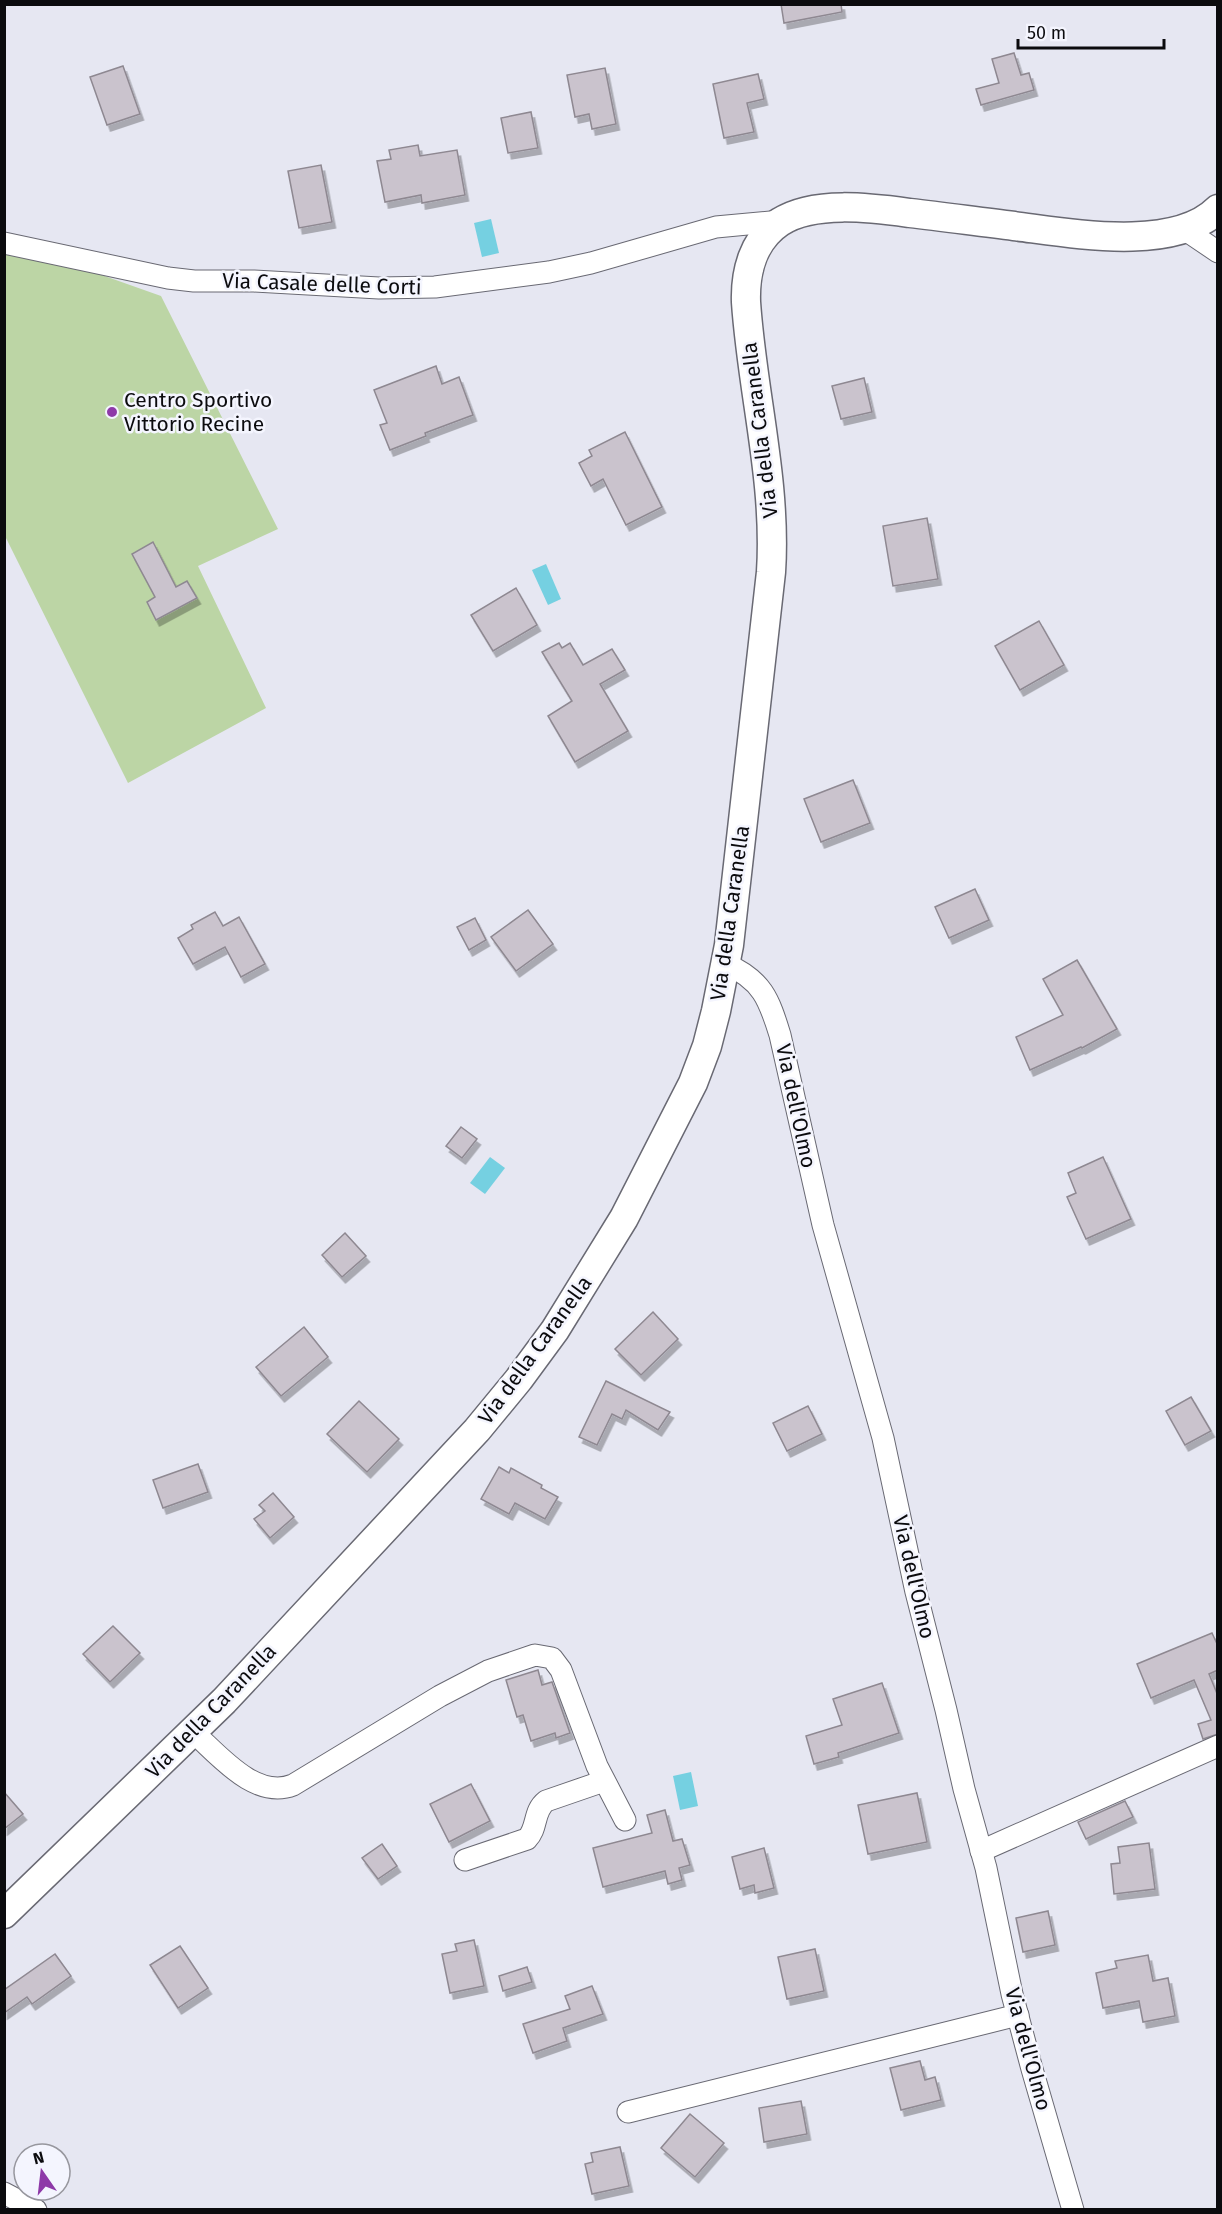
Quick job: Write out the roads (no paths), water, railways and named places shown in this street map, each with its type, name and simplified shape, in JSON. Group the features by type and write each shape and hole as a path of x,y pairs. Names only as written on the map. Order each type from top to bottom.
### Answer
{"main road":[{"name":"Via della Caranella","path":"4,1914 192,1732 463,1446 519,1379 555,1329 624,1218 686,1098 707,1046 726,964 772,552 768,479 747,313 746,283 750,264 760,241 781,221 812,211 863,208 1090,234 1149,235 1184,229 1202,221 1218,209"}],"street":[{"name":"Via Casale delle Corti","path":"4,243 68,255 147,275 177,279 413,288 489,281 549,272 607,259 716,227 781,221"},
{"path":"1184,229 1218,252"},
{"name":"Via dell'Olmo","path":"726,964 746,974 759,986 780,1035 815,1192 878,1419 919,1607 981,1851 1018,2015 1073,2210"},
{"path":"192,1732 249,1780 263,1786 281,1789 293,1785 481,1674 530,1656 542,1655 552,1658 561,1670 604,1782 625,1820"},
{"path":"981,1851 1218,1746"},
{"path":"465,1860 527,1839 532,1832 539,1808 546,1801 604,1782"},
{"path":"628,2112 1018,2015"},
{"path":"4,2193 36,2210"}],"water":[{"path":"491,219 499,253 482,257 474,223"},
{"path":"546,564 561,599 548,605 532,570"},
{"path":"490,1157 505,1168 485,1194 470,1183"},
{"path":"691,1772 698,1806 680,1810 673,1776"}],"place":[{"name":"Centro Sportivo Vittorio Recine","path":"112,412"}]}
